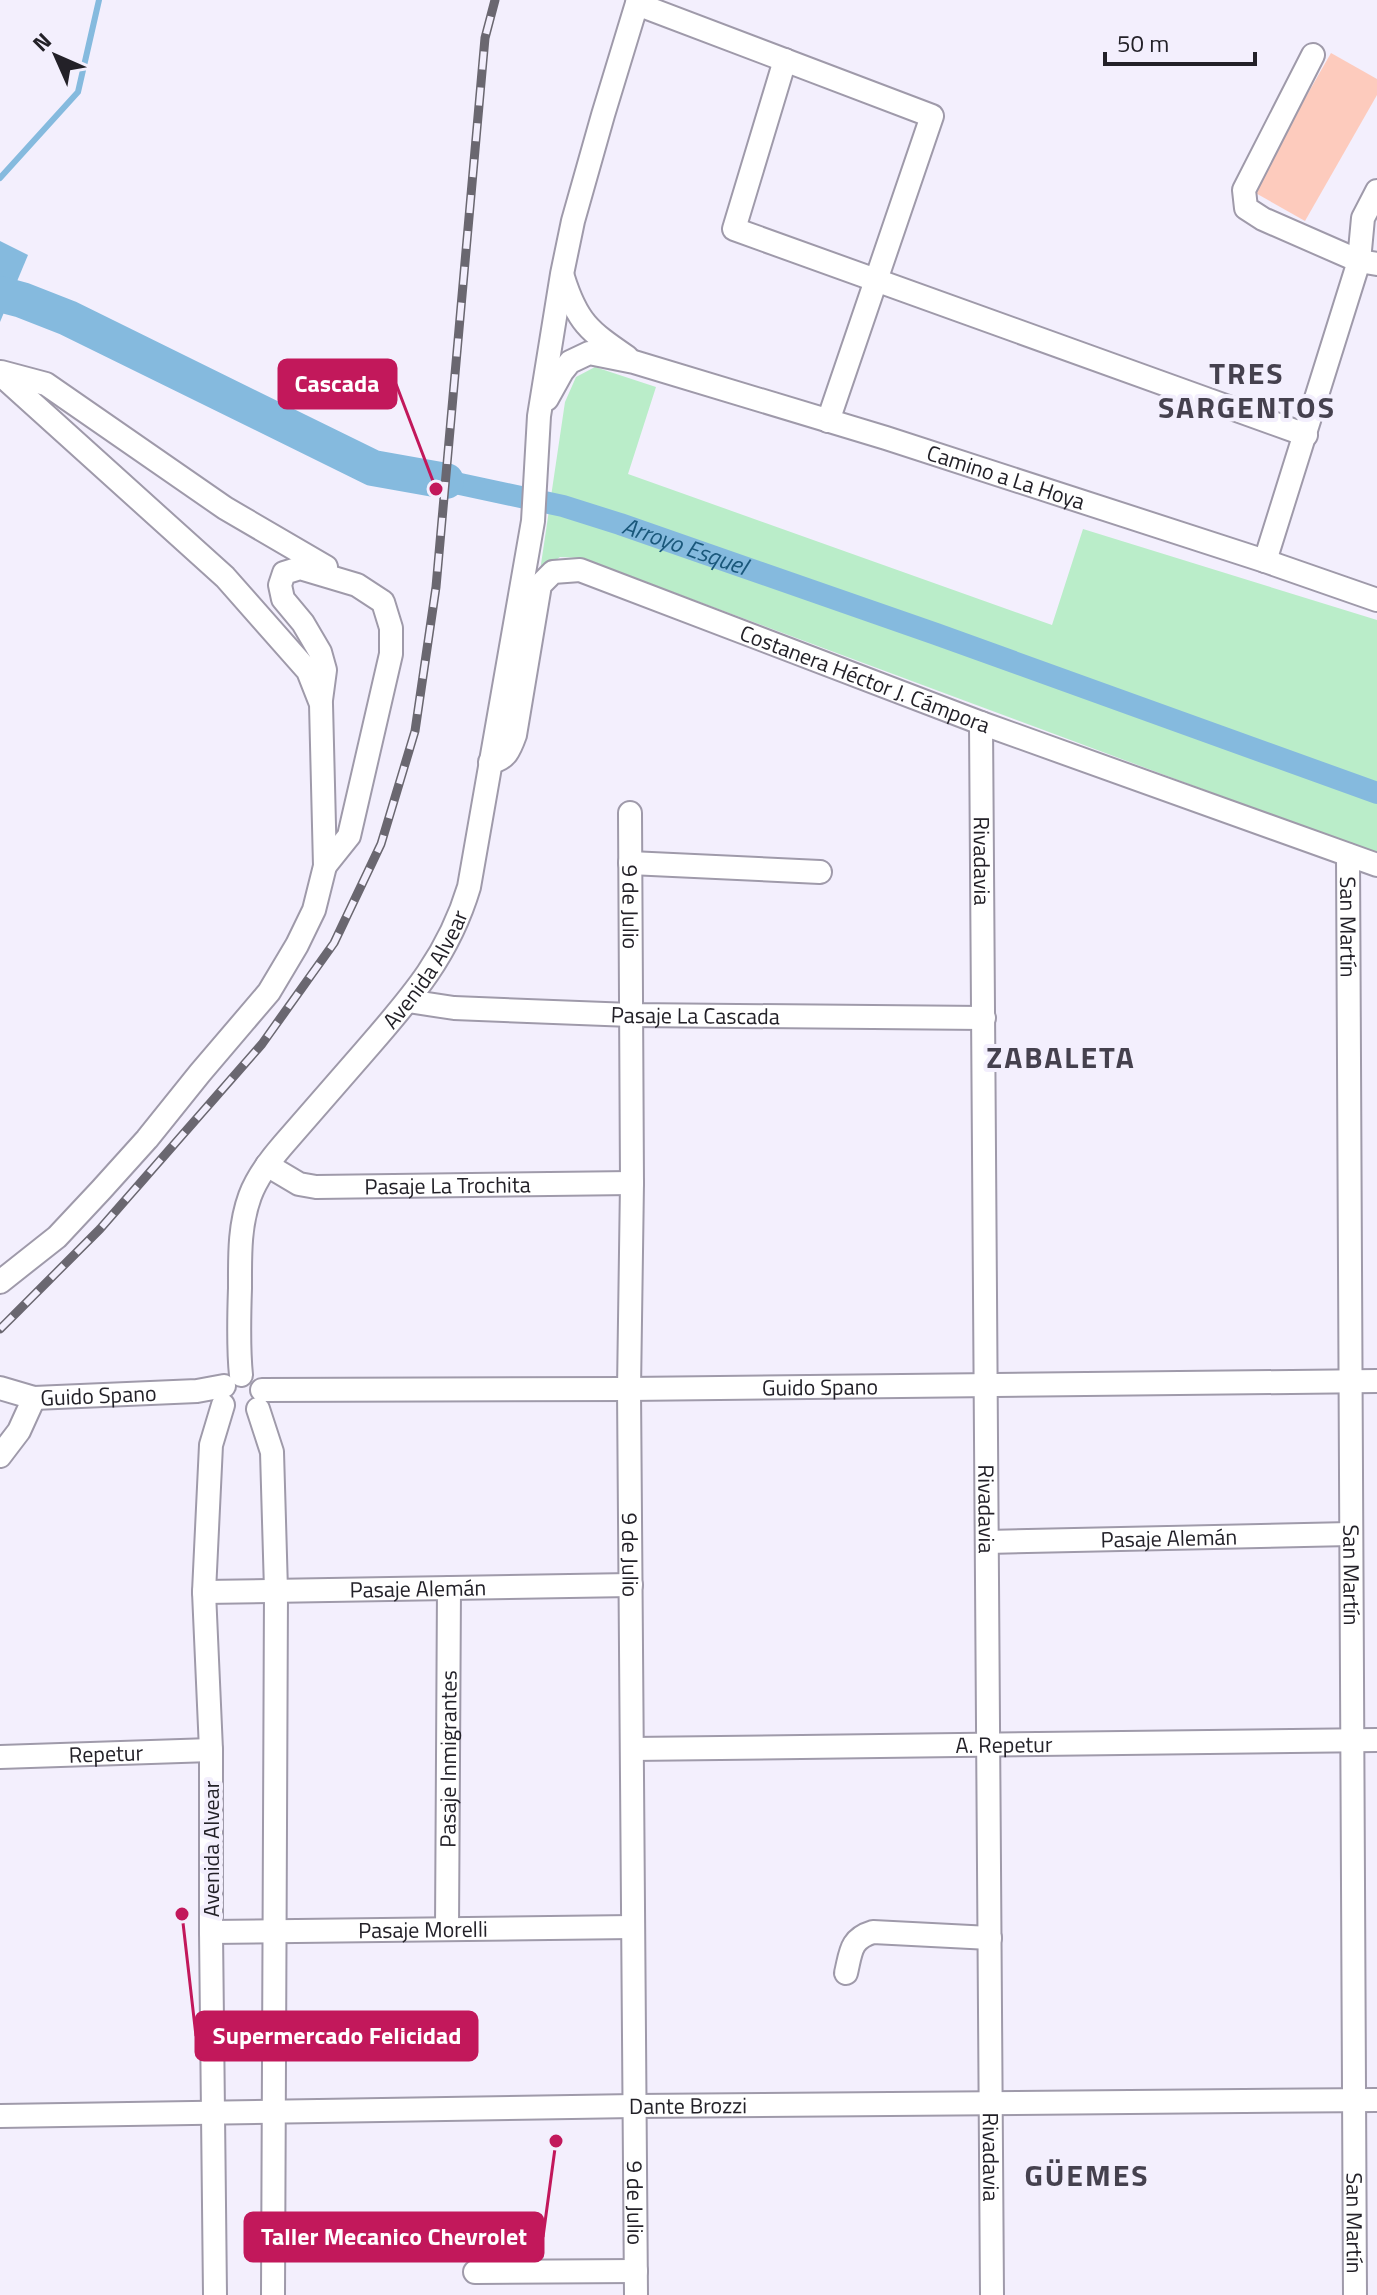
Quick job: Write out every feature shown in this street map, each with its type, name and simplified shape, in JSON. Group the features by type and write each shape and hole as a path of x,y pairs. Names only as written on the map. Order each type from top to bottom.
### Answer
{"street":[{"path":"638,2 932,116 828,421"},
{"name":"Camino a La Hoya","path":"533,521 539,416 562,274 573,221 638,2"},
{"path":"1313,55 1244,190 1246,208 1263,219 1368,263"},
{"path":"785,60 734,229 1306,435"},
{"path":"1265,561 1306,435 1368,263 1363,218 1377,191"},
{"name":"Camino a La Hoya","path":"562,274 571,302 582,320 595,335 634,362"},
{"name":"Camino a La Hoya","path":"539,416 570,362 589,353 634,362 828,421 1377,600"},
{"path":"0,373 46,384 225,508 383,602 391,628 391,654 349,836 325,866"},
{"path":"0,373 225,577 308,671 321,704"},
{"name":"Avenida Alvear","path":"215,2295 211,1750 204,1592 211,1445 239,1352 240,1241 244,1214 267,1165 408,1001 444,949 459,919 469,887 533,521"},
{"path":"0,1282 57,1237 147,1139 269,992 297,945 314,910 325,866 321,704 325,670 320,652 303,623 283,599 280,585 284,573 300,568 357,585"},
{"name":"Costanera Héctor J. Cámpora","path":"490,762 499,761 511,746 540,585 553,572 580,570 981,723 1377,865"},
{"name":"Rivadavia","path":"981,723 992,2295"},
{"name":"9 de Julio","path":"630,813 632,1183 629,1389 636,2295"},
{"name":"San Martín","path":"1348,855 1355,2295"},
{"path":"630,863 820,872"},
{"name":"Pasaje La Cascada","path":"408,1001 454,1008 631,1015 984,1018"},
{"name":"Pasaje La Trochita","path":"267,1165 299,1184 316,1187 632,1183"},
{"path":"227,1391 254,1378 272,1452 276,1590 273,2295"},
{"name":"Guido Spano","path":"0,1388 34,1398 227,1391 231,1414 249,1416 260,1400 629,1389 1377,1381"},
{"path":"0,1456 19,1431 34,1398"},
{"name":"Pasaje Alemán","path":"987,1542 1350,1534"},
{"name":"Pasaje Alemán","path":"204,1592 631,1585"},
{"name":"Pasaje Inmigrantes","path":"447,1929 449,1588"},
{"name":"A. Repetur","path":"632,1749 1377,1740"},
{"name":"Repetur","path":"0,1757 211,1750"},
{"name":"Pasaje Morelli","path":"211,1932 633,1927"},
{"path":"846,1973 853,1944 873,1932 990,1938"},
{"name":"Dante Brozzi","path":"0,2116 635,2106 1377,2100"},
{"path":"475,2272 636,2271"}],"green space":[{"path":"595,367 656,387 628,474 1052,625 1083,529 1377,620 1377,854 581,558 560,557 540,571 565,402 576,377"}],"water":[{"path":"0,241 28,255 0,322"}],"building":[{"path":"1331,53 1377,79 1377,95 1305,221 1252,191"}],"waterway":[{"path":"0,178 78,92 99,0"},
{"name":"Arroyo Esquel","path":"0,294 68,318 373,468 446,481"},
{"name":"Arroyo Esquel","path":"446,481 563,506 620,524 1377,793"}],"railway":[{"path":"0,1329 100,1229 262,1044 334,943 381,844 415,731 436,587 485,38 495,0"}],"place":[{"name":"Cascada","path":"436,489"},
{"name":"Supermercado Felicidad","path":"182,1914"},
{"name":"Taller Mecanico Chevrolet","path":"556,2141"}],"district":[{"name":"TRES SARGENTOS","path":"1247,391"},
{"name":"ZABALETA","path":"1061,1058"},
{"name":"GÜEMES","path":"1087,2176"}]}
